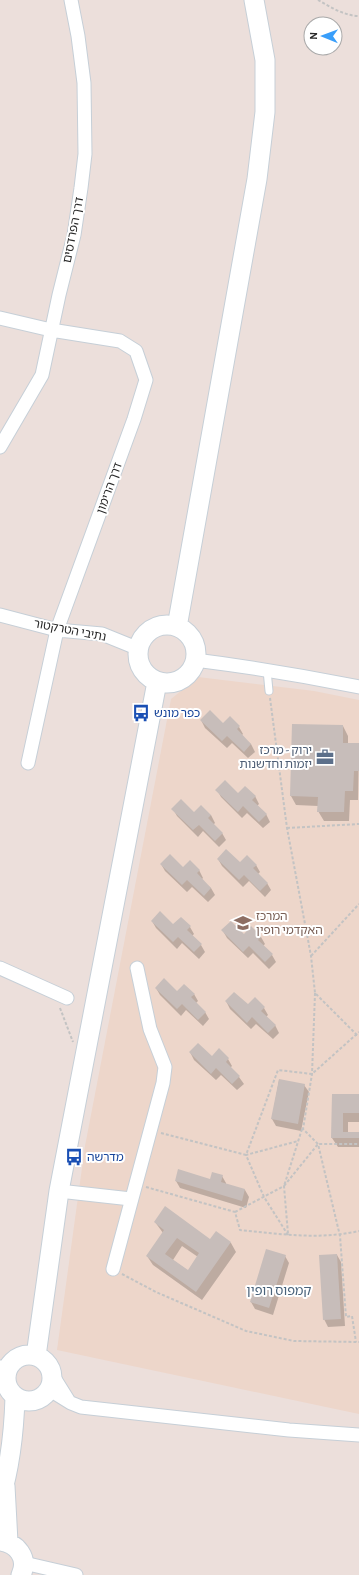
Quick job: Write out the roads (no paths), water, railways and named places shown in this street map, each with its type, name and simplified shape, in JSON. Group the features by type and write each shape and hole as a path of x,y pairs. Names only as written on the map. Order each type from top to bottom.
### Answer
{"main road":[{"path":"177,627 257,179 265,112 265,60 254,0"},
{"path":"169,625 177,627 184,631 192,640 196,652 192,670 177,682 157,682 150,678 142,669 138,657 141,641 146,634 160,626 169,625"},
{"path":"36,1356 59,1191 157,682"},
{"path":"13,1434 47,1389 48,1364 36,1356 23,1356 4,1367 6,1384 10,1392 22,1401 30,1402 47,1389"},
{"path":"15,1397 13,1434 2,1492 4,1542 19,1550 22,1569"}],"street":[{"name":"דרך הפרדסים","path":"0,447 42,375 51,330 74,235 85,154 84,83 78,36 71,0"},
{"name":"דרך הרימון","path":"0,318 51,330 120,341 136,351 146,380 132,426 57,630 28,763"},
{"name":"נתיבי הטרקטור","path":"0,615 57,630 102,634 139,649"},
{"path":"195,660 267,670 359,687"},
{"path":"0,968 67,998"},
{"path":"113,1269 163,1083 165,1066 150,1028 137,968"},
{"path":"59,1191 131,1199"},
{"path":"47,1389 81,1407 274,1429 359,1435"},
{"path":"22,1569 76,1575"}],"lane":[{"path":"267,670 269,691"}],"place":[{"name":"כפר מונש","path":"141,713"},
{"name":"ירוק - מרכז יזמות וחדשנות","path":"325,757"},
{"name":"המרכז האקדמי רופין","path":"243,923"},
{"name":"מדרשה","path":"74,1157"}],"district":[{"name":"קמפוס רופין","path":"279,1290"}]}
